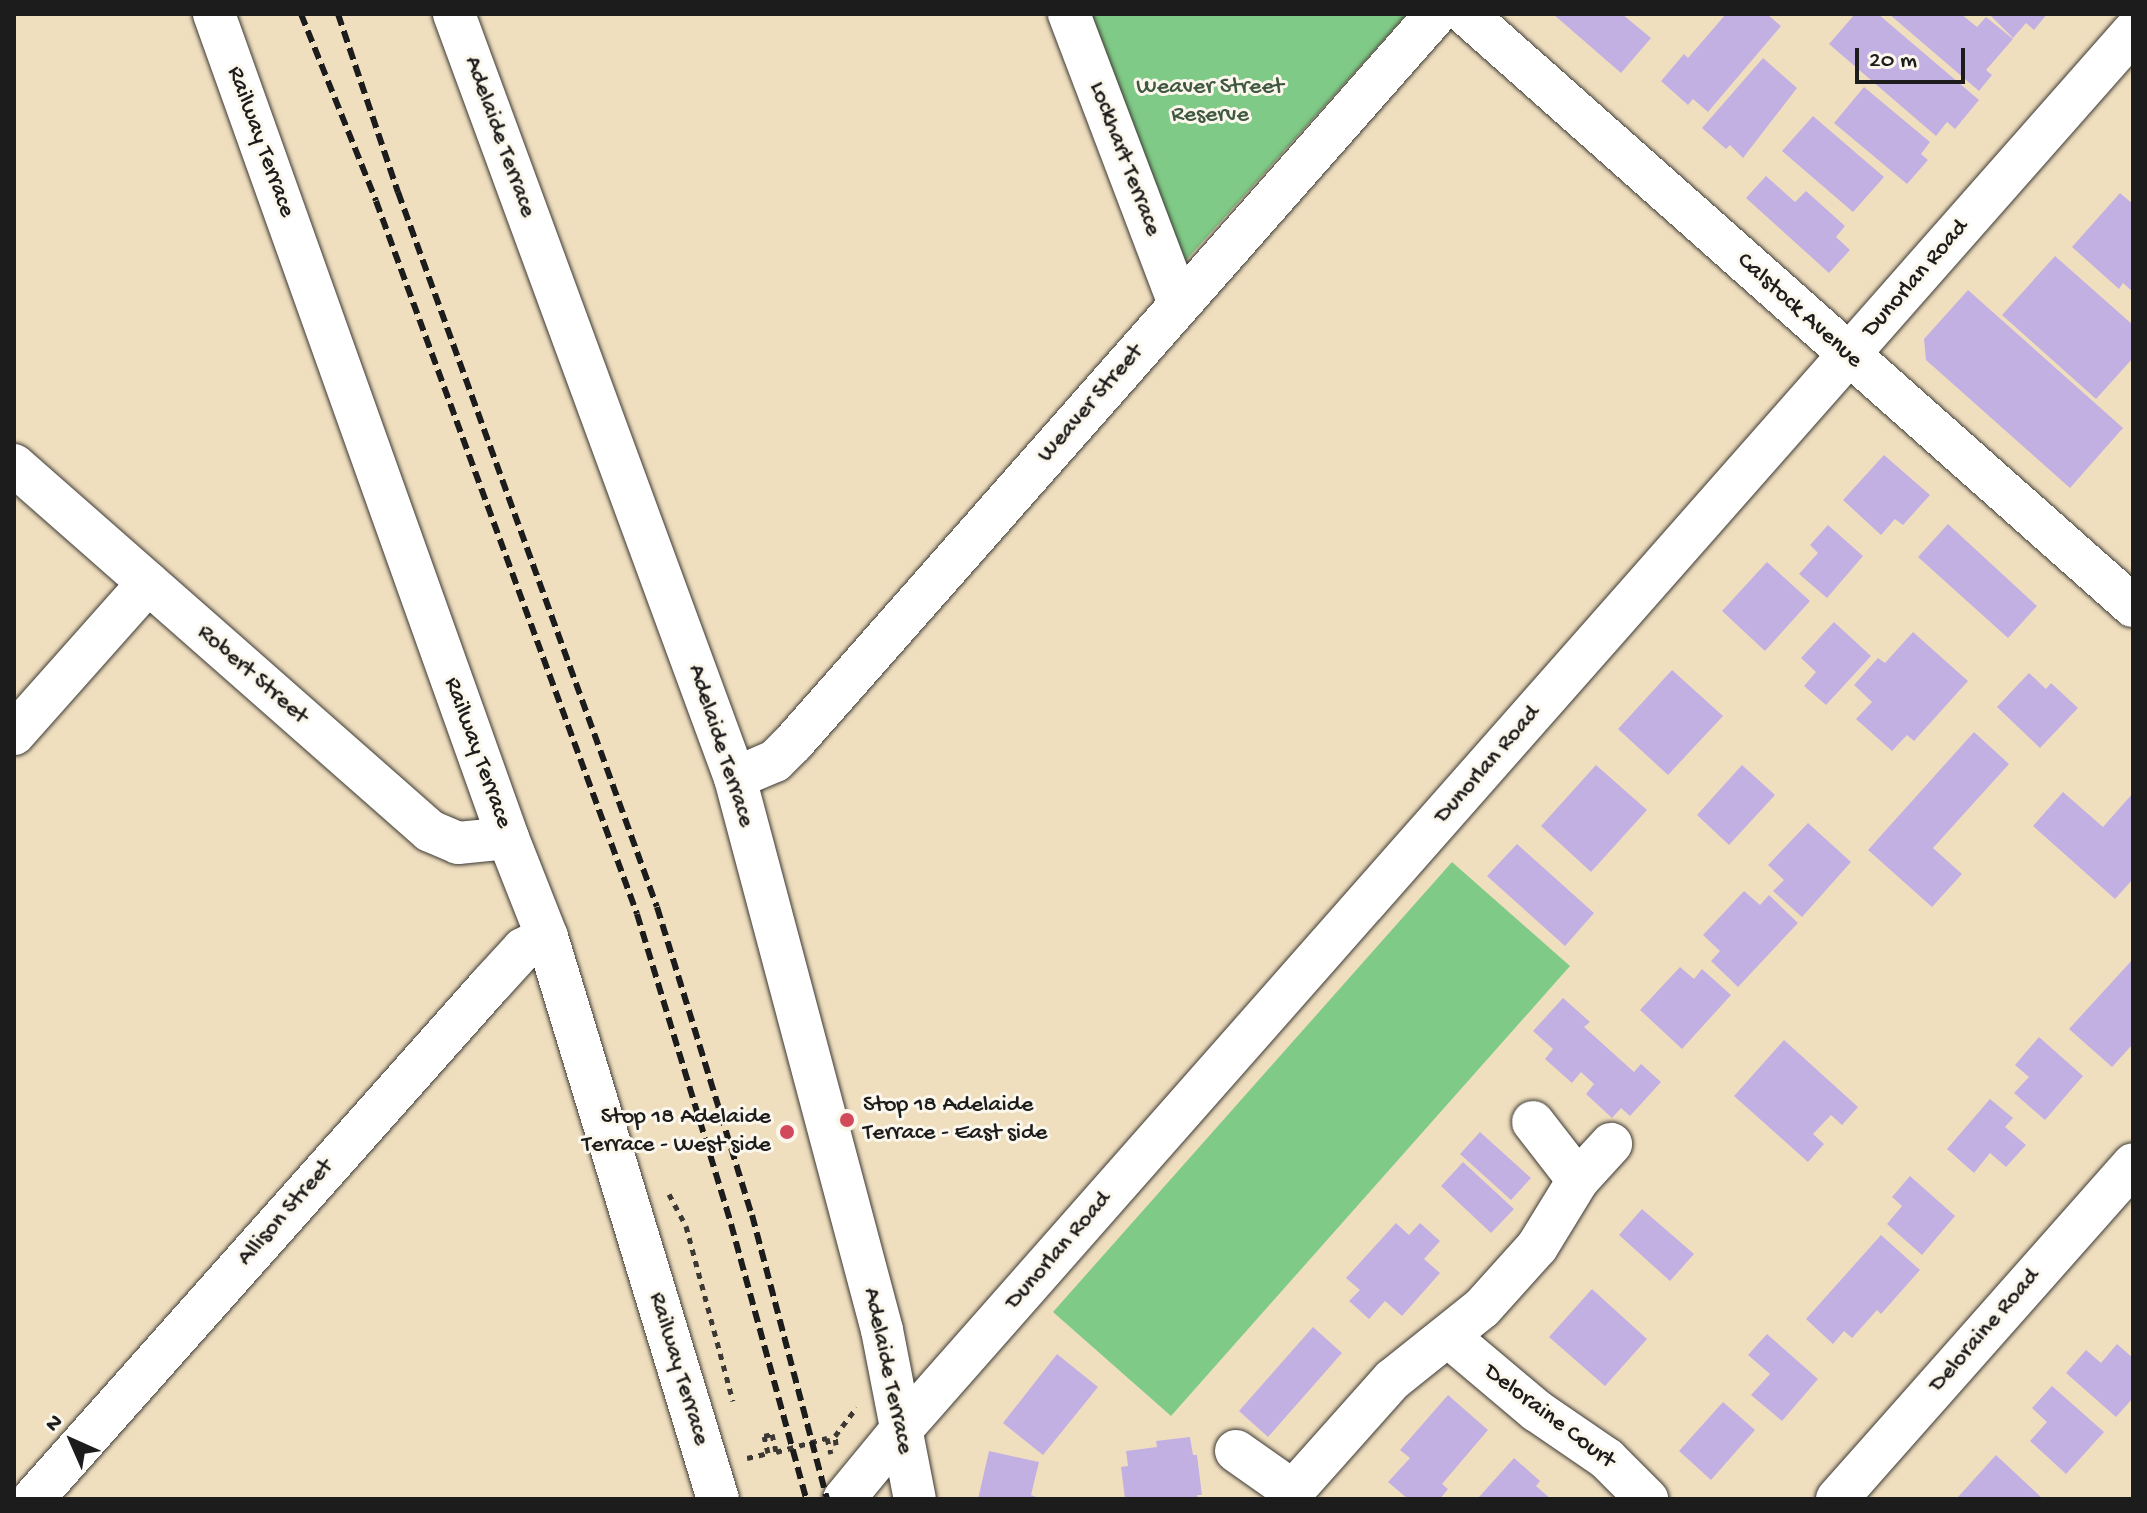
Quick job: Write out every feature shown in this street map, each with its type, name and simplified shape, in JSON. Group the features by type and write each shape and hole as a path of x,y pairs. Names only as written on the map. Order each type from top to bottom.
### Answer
{"street":[{"name":"Railway Terrace","path":"214,14 508,838 547,937 718,1499"},
{"name":"Adelaide Terrace","path":"454,14 735,778 882,1330 915,1499"},
{"name":"Lockhart Terrace","path":"1069,14 1179,304"},
{"name":"Weaver Street","path":"735,778 775,761 794,742 1436,14"},
{"name":"Calstock Avenue","path":"1466,14 2133,606"},
{"name":"Dunorlan Road","path":"844,1499 900,1431 2133,32"},
{"name":"Robert Street","path":"14,465 430,831 458,843 508,838"},
{"path":"14,734 148,583"},
{"name":"Allison Street","path":"33,1499 498,976 523,949 547,937"},
{"path":"1533,1122 1578,1180"},
{"path":"1236,1451 1293,1491 1392,1380 1482,1308 1537,1247 1578,1180 1611,1144"},
{"name":"Deloraine Road","path":"1837,1499 2133,1164"},
{"name":"Deloraine Court","path":"1449,1337 1537,1411 1607,1459 1647,1499"}],"path":[{"path":"747,1458 768,1453 764,1436 772,1434 776,1452 827,1438 831,1454 837,1453 835,1436 866,1395"}],"green space":[{"name":"Weaver Street Reserve","path":"1086,14 1407,14 1179,268"},
{"path":"1452,862 1570,966 1171,1416 1053,1312"}],"building":[{"path":"1553,14 1622,14 1651,38 1621,73"},
{"path":"1726,14 1767,14 1781,26 1708,112 1693,99 1688,105 1661,81 1684,54 1688,58"},
{"path":"1855,14 1878,14 1979,100 1955,129 1947,122 1936,136 1829,44"},
{"path":"1889,14 1961,14 1977,27 1986,17 2013,39 1986,70 1992,75 1979,91"},
{"path":"1989,14 2047,14 2034,30 2026,23 2013,38"},
{"path":"1763,58 1797,88 1743,158 1730,145 1726,149 1702,128"},
{"path":"1864,87 1930,142 1921,154 1928,160 1907,184 1834,123"},
{"path":"1813,116 1884,177 1853,212 1782,151"},
{"path":"1766,176 1795,202 1806,191 1845,226 1836,237 1850,250 1829,273 1746,198"},
{"path":"2120,193 2133,204 2133,292 2123,283 2119,289 2072,247"},
{"path":"2055,256 2133,325 2133,358 2096,399 2002,315"},
{"path":"1968,290 2123,428 2070,488 1926,360 1924,339"},
{"path":"1884,455 1930,495 1903,525 1895,519 1881,535 1843,500"},
{"path":"1948,524 2037,606 2008,638 1918,557"},
{"path":"1828,525 1863,556 1827,598 1799,574 1818,553 1810,545"},
{"path":"1767,562 1810,601 1765,651 1722,611"},
{"path":"1834,622 1871,656 1826,705 1804,686 1816,672 1801,658"},
{"path":"1913,632 1968,681 1914,741 1907,735 1892,751 1856,719 1872,702 1854,685 1878,658 1885,663"},
{"path":"1672,670 1723,716 1668,775 1618,729"},
{"path":"2029,673 2046,689 2051,683 2078,708 2040,748 1997,707"},
{"path":"1974,732 2009,764 1933,848 1962,874 1932,907 1868,850"},
{"path":"1596,765 1647,810 1591,872 1541,826"},
{"path":"1742,765 1775,795 1729,845 1697,815"},
{"path":"2063,792 2103,827 2133,793 2133,879 2115,899 2033,826"},
{"path":"1808,823 1851,862 1802,917 1773,891 1784,880 1768,865"},
{"path":"1517,844 1594,913 1565,946 1487,876"},
{"path":"1744,891 1760,905 1769,895 1798,923 1738,987 1711,961 1720,951 1703,935"},
{"path":"2133,959 2133,1044 2112,1067 2069,1029"},
{"path":"1680,967 1694,979 1702,969 1731,995 1682,1049 1640,1010"},
{"path":"1563,998 1590,1022 1584,1027 1634,1072 1641,1064 1661,1082 1630,1116 1621,1108 1612,1118 1586,1094 1594,1084 1581,1072 1572,1083 1545,1059 1553,1049 1533,1031"},
{"path":"2039,1037 2083,1076 2045,1120 2014,1093 2029,1077 2015,1065"},
{"path":"1784,1040 1858,1107 1842,1125 1831,1115 1813,1134 1824,1144 1808,1162 1734,1096"},
{"path":"1990,1099 2013,1118 2005,1127 2026,1145 2006,1167 1990,1153 1974,1173 1947,1149"},
{"path":"1480,1132 1531,1178 1511,1200 1460,1154"},
{"path":"1463,1162 1514,1209 1491,1233 1441,1186"},
{"path":"1910,1176 1955,1216 1922,1255 1887,1224 1902,1206 1892,1197"},
{"path":"1642,1209 1694,1254 1670,1281 1619,1235"},
{"path":"1396,1223 1409,1235 1420,1223 1440,1241 1424,1259 1440,1273 1402,1316 1385,1301 1369,1319 1349,1301 1360,1290 1346,1278"},
{"path":"1881,1235 1920,1270 1881,1314 1877,1310 1852,1338 1844,1331 1833,1344 1806,1319"},
{"path":"1592,1289 1647,1339 1605,1386 1549,1337"},
{"path":"1313,1327 1342,1353 1268,1437 1239,1411"},
{"path":"1767,1334 1818,1379 1782,1421 1751,1395 1770,1374 1748,1355"},
{"path":"2117,1344 2133,1358 2133,1398 2116,1417 2066,1373 2086,1350 2101,1363"},
{"path":"1057,1354 1098,1387 1043,1455 1003,1423"},
{"path":"2052,1386 2104,1432 2066,1474 2030,1441 2047,1422 2032,1408"},
{"path":"1448,1395 1488,1430 1442,1484 1448,1489 1440,1499 1408,1499 1388,1482 1410,1458 1400,1450"},
{"path":"1723,1402 1755,1430 1711,1480 1679,1451"},
{"path":"1190,1437 1193,1455 1197,1455 1202,1495 1197,1495 1198,1499 1125,1499 1121,1467 1128,1466 1126,1451 1157,1447 1156,1441"},
{"path":"989,1451 1039,1462 1031,1495 1041,1499 978,1499"},
{"path":"1996,1455 2043,1499 1960,1499 1958,1497"},
{"path":"1514,1458 1540,1481 1536,1486 1551,1499 1479,1497"}],"railway":[{"path":"301,14 376,201 637,914 731,1224 806,1499"},
{"path":"338,14 398,192 657,907 752,1215 827,1499"}],"place":[{"name":"Stop 18 Adelaide Terrace - East side","path":"847,1120"},
{"name":"Stop 18 Adelaide Terrace - West side","path":"787,1132"}]}
